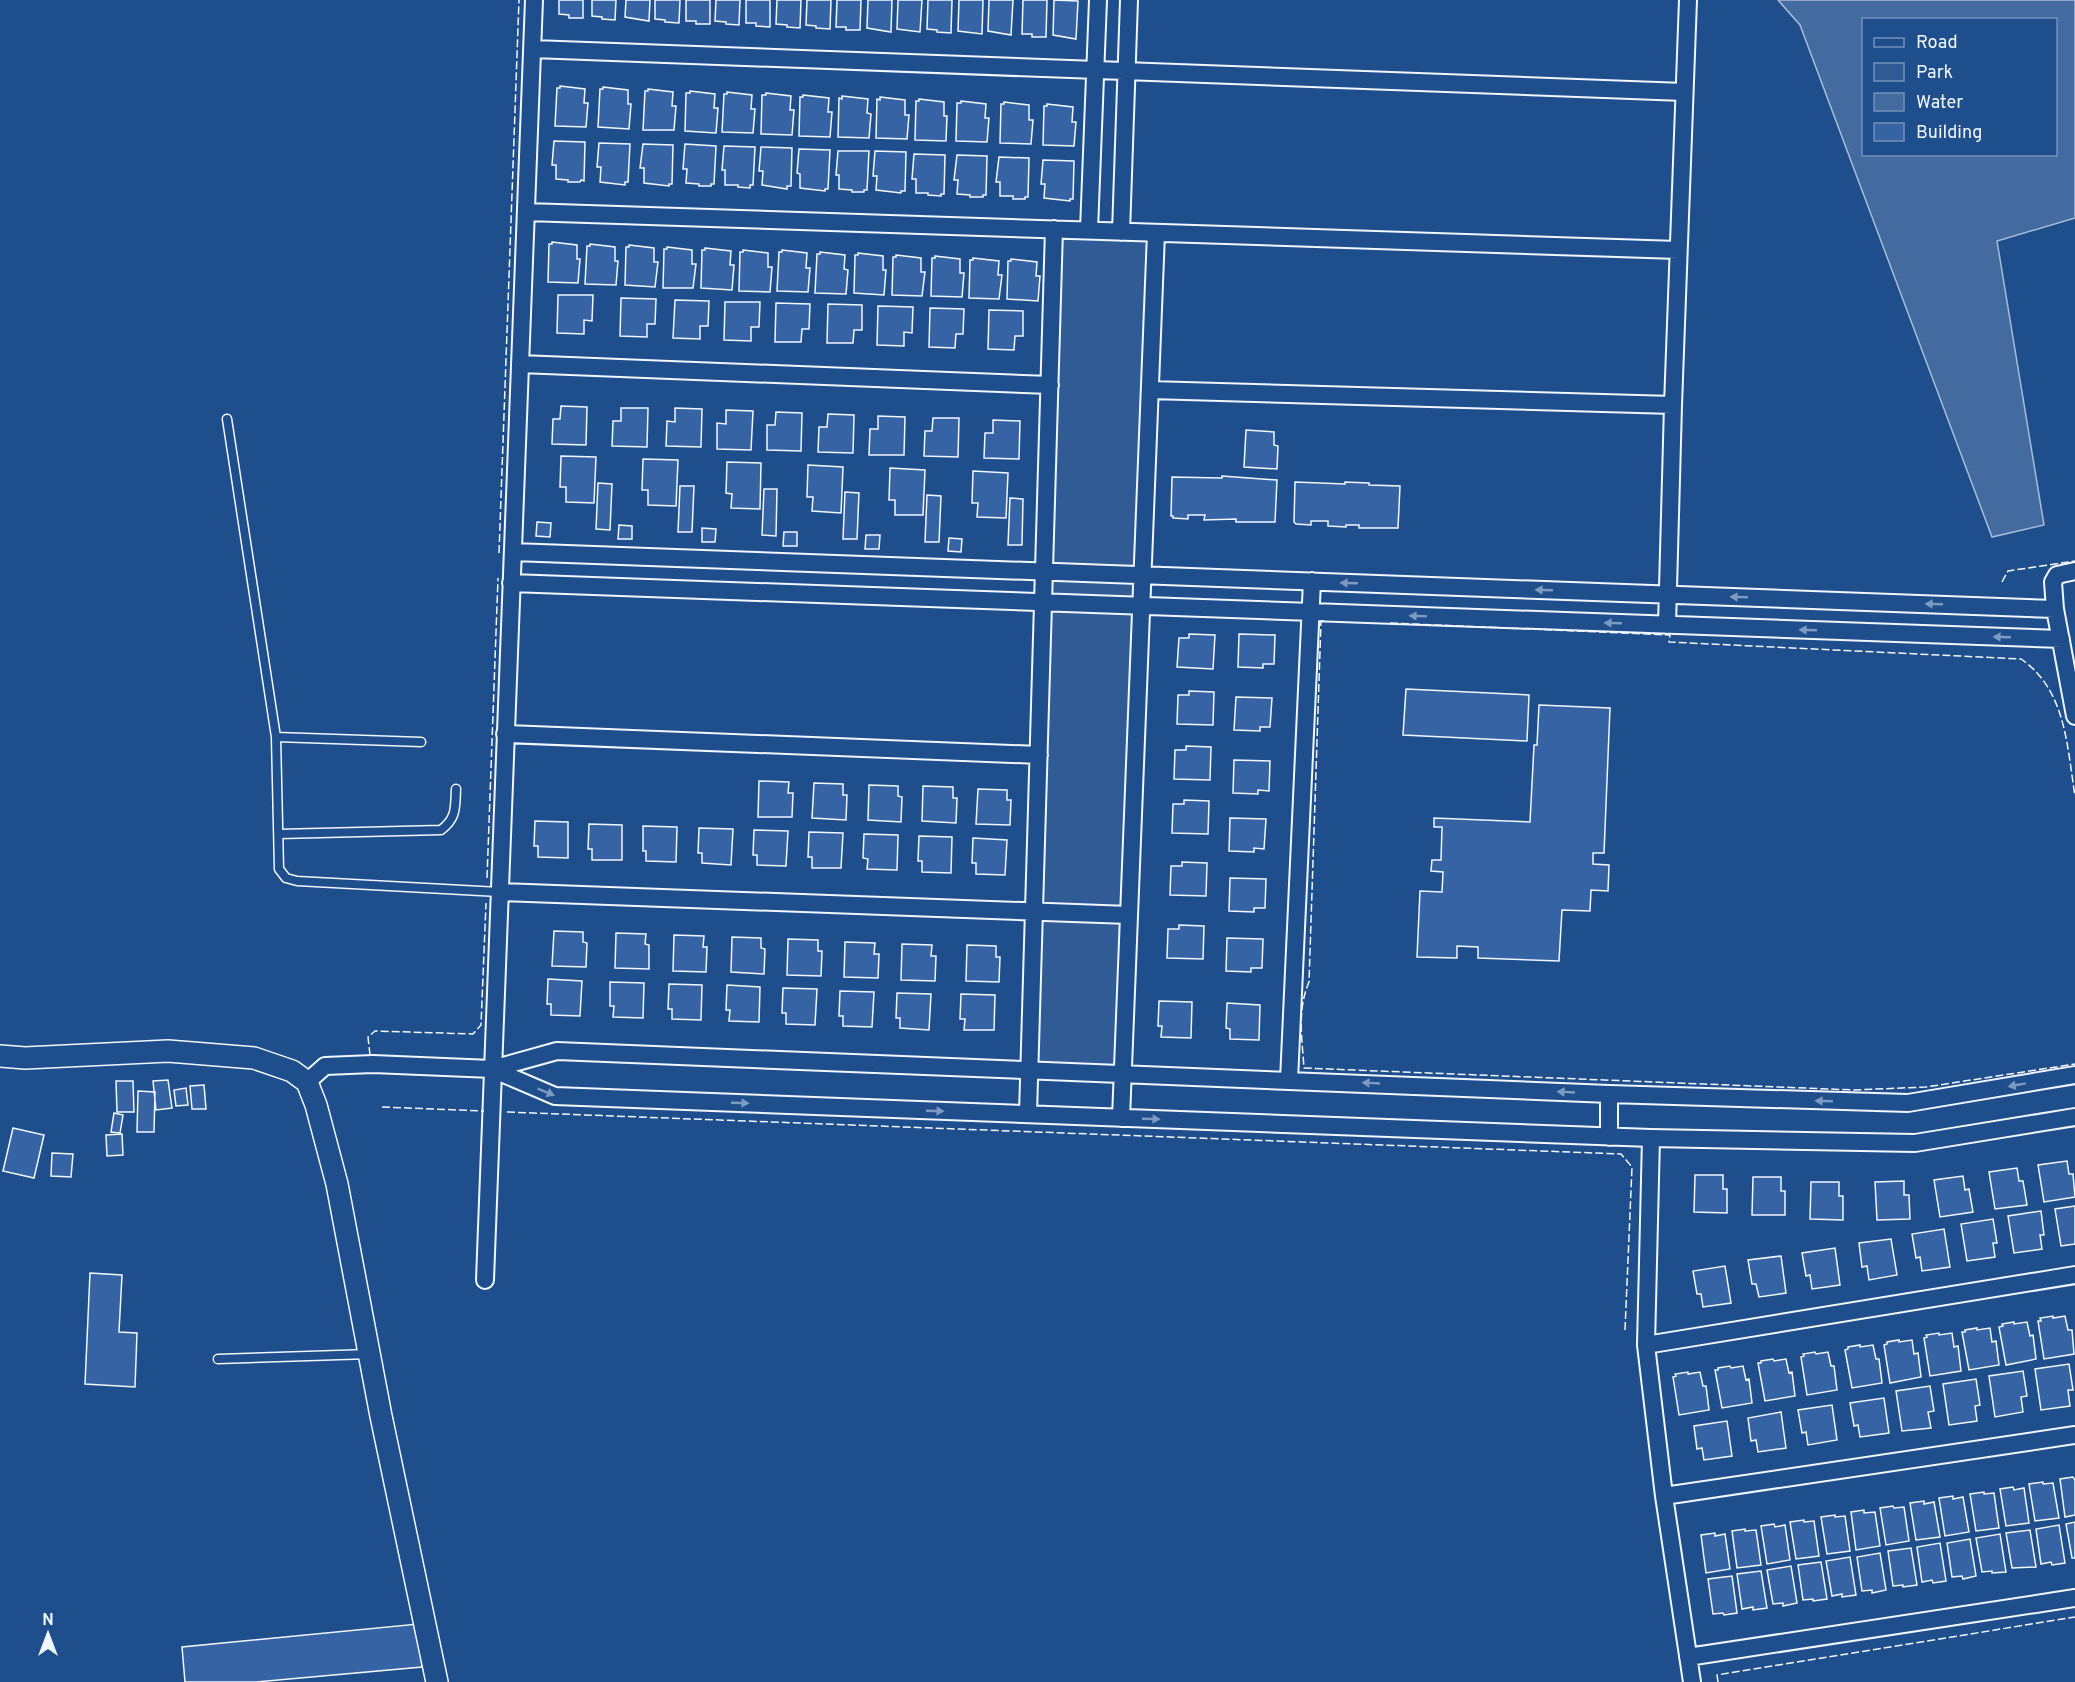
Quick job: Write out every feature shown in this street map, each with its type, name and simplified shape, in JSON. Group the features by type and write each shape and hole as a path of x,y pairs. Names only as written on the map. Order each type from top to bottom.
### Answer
{"street":[{"path":"485,1280 534,0"},
{"path":"1089,230 1098,0"},
{"path":"1121,232 1129,0"},
{"path":"1667,625 1672,405 1688,0"},
{"path":"532,49 1684,92"},
{"path":"526,212 1678,250"},
{"path":"1028,1114 1054,229"},
{"path":"1120,1118 1156,233"},
{"path":"520,363 1050,385"},
{"path":"1150,390 1672,405"},
{"path":"513,552 2055,609"},
{"path":"2075,571 2057,575 2053,582 2055,609 2075,716"},
{"path":"1289,1080 1312,581"},
{"path":"511,583 2061,639"},
{"path":"505,734 1039,755"},
{"path":"499,892 1129,915"},
{"path":"0,1056 25,1058 168,1051 254,1058 292,1071 307,1082 338,1184 381,1416 437,1682"},
{"path":"307,1082 325,1066 373,1064 492,1069 557,1051 1609,1094 1908,1103 2075,1075"},
{"path":"492,1069 555,1096 1609,1137 1915,1143 2075,1118"},
{"path":"1609,1094 1609,1137"},
{"path":"1651,1138 1646,1345 1664,1496 1692,1682"},
{"path":"1646,1345 2075,1275"},
{"path":"1664,1496 2075,1435"},
{"path":"1688,1657 2075,1598"}],"lane":[{"path":"226,419 276,737 279,869 286,878 297,881 499,892"},
{"path":"276,737 421,742"},
{"path":"279,834 441,830 450,824 454,816 456,789"},
{"path":"218,1359 370,1354"}],"green space":[{"path":"1054,229 1156,233 1122,1075 1029,1071"}],"water":[{"path":"1778,0 2075,0 2075,218 1997,241 2044,525 1992,537 1800,25"}],"building":[{"path":"559,0 583,0 583,18 569,18 569,15 559,14"},
{"path":"592,0 616,0 615,20 592,16"},
{"path":"626,0 650,0 649,21 625,17"},
{"path":"655,0 680,0 679,23 655,19"},
{"path":"686,0 710,0 710,24 686,21"},
{"path":"716,0 740,0 739,25 715,21"},
{"path":"746,0 770,0 770,27 746,23"},
{"path":"777,0 801,0 800,28 776,24"},
{"path":"807,0 831,0 830,29 806,25"},
{"path":"837,0 861,0 860,30 836,27"},
{"path":"868,0 892,0 891,32 867,28"},
{"path":"898,0 922,0 920,32 897,29"},
{"path":"928,0 952,0 951,33 927,29"},
{"path":"959,0 983,0 982,34 958,31"},
{"path":"989,0 1013,0 1011,35 988,31"},
{"path":"1023,0 1047,0 1046,37 1022,34"},
{"path":"1054,0 1078,1 1076,39 1053,35"},
{"path":"560,86 585,89 584,103 588,103 586,127 555,126 557,88"},
{"path":"603,87 628,90 628,104 631,104 629,129 598,127 600,89"},
{"path":"648,89 673,92 672,106 676,106 674,130 643,130 645,91"},
{"path":"690,91 715,94 714,108 718,108 716,133 685,131 686,93"},
{"path":"727,92 752,95 751,109 755,109 753,133 722,132 724,94"},
{"path":"766,93 791,96 790,110 794,110 792,135 761,134 762,95"},
{"path":"803,95 829,98 828,112 832,112 830,137 799,136 800,97"},
{"path":"842,96 868,99 867,113 871,114 869,138 838,137 839,98 842,99"},
{"path":"880,97 905,100 905,115 909,115 907,139 876,138 877,99 880,100"},
{"path":"919,99 944,102 944,116 947,116 946,141 915,140 916,101"},
{"path":"961,101 986,104 985,118 989,118 987,142 956,141 957,103"},
{"path":"1004,102 1029,105 1029,120 1033,120 1031,144 1000,143 1001,104"},
{"path":"1047,104 1073,107 1072,122 1076,122 1074,146 1043,145 1044,106"},
{"path":"554,141 585,142 584,181 568,182 568,180 556,179 556,165 552,165"},
{"path":"599,143 630,144 628,182 625,182 625,185 600,182 601,167 597,167"},
{"path":"643,144 673,145 672,184 669,186 644,183 644,168 640,168"},
{"path":"685,144 716,146 714,184 699,186 699,184 686,183 687,169 683,169"},
{"path":"724,146 755,147 753,185 750,185 750,188 725,185 725,170 722,170"},
{"path":"761,147 792,148 791,186 787,186 787,189 762,185 763,171 759,171"},
{"path":"799,149 830,150 828,189 825,191 800,188 800,174 797,173"},
{"path":"838,151 869,151 867,190 852,192 852,190 839,189 839,175 836,175"},
{"path":"875,151 906,152 905,191 901,193 876,190 877,176 873,176"},
{"path":"914,154 945,155 944,194 941,196 916,193 916,179 912,179"},
{"path":"957,155 987,156 986,195 970,197 970,195 957,194 958,180 954,180"},
{"path":"999,157 1029,158 1028,197 1013,199 1013,196 1000,196 1000,182 996,182"},
{"path":"1043,160 1074,161 1073,199 1070,201 1044,198 1045,184 1041,184"},
{"path":"552,242 577,245 577,259 580,259 578,283 548,282 549,244"},
{"path":"590,244 615,247 615,261 618,261 616,285 585,284 587,246"},
{"path":"629,245 654,248 654,262 658,262 655,287 625,285 626,247"},
{"path":"667,247 692,250 692,264 696,264 693,288 663,288 664,249"},
{"path":"705,248 731,251 730,265 734,265 732,290 701,288 702,250"},
{"path":"743,250 768,253 768,267 772,267 770,292 739,291 740,252"},
{"path":"782,250 807,253 806,268 810,268 808,292 777,291 779,252"},
{"path":"820,252 845,255 844,269 848,270 846,294 815,293 817,254"},
{"path":"858,253 883,256 883,270 886,270 884,295 854,293 855,255"},
{"path":"896,255 921,258 921,272 925,272 922,296 892,295 893,257"},
{"path":"935,256 960,259 960,273 964,273 962,297 931,296 932,258"},
{"path":"973,258 999,261 998,275 1002,275 999,299 969,298 970,260"},
{"path":"1011,259 1037,262 1036,276 1040,276 1038,301 1007,299 1008,261"},
{"path":"558,295 593,295 592,321 584,320 584,334 557,333"},
{"path":"621,298 656,299 655,324 647,324 647,337 620,336"},
{"path":"675,300 709,301 708,326 700,326 700,339 673,338"},
{"path":"725,302 760,302 759,327 751,327 751,341 724,340"},
{"path":"776,303 810,304 809,329 802,329 801,342 775,342"},
{"path":"828,304 862,305 862,330 854,330 853,343 827,343"},
{"path":"878,306 913,307 912,333 904,332 904,346 877,345"},
{"path":"930,308 964,309 963,334 956,334 955,348 929,347"},
{"path":"989,310 1023,311 1023,336 1015,336 1014,350 988,349"},
{"path":"561,406 587,407 586,445 552,444 553,419 560,419"},
{"path":"621,408 648,408 647,447 612,446 613,421 621,421"},
{"path":"675,408 702,409 701,447 666,446 667,421 675,422"},
{"path":"726,410 753,411 751,450 717,449 717,423 726,424"},
{"path":"776,412 802,413 801,451 767,450 767,425 775,425"},
{"path":"828,414 854,415 853,453 818,452 819,427 827,427"},
{"path":"878,416 905,417 904,455 869,455 870,429 878,429"},
{"path":"933,418 959,418 958,457 924,456 925,431 932,431"},
{"path":"993,420 1020,421 1019,459 984,458 985,433 993,433"},
{"path":"1246,430 1274,432 1274,445 1278,446 1277,469 1244,467"},
{"path":"561,456 596,457 594,503 566,502 566,487 560,487"},
{"path":"643,459 678,460 676,506 648,505 648,490 642,490"},
{"path":"727,462 761,463 760,509 731,508 732,494 726,493"},
{"path":"808,465 843,467 841,513 812,511 813,497 807,497"},
{"path":"890,468 925,470 923,515 895,515 895,500 889,500"},
{"path":"973,471 1008,473 1006,518 977,517 978,503 972,503"},
{"path":"1222,476 1277,480 1275,522 1236,522 1236,519 1204,520 1205,515 1188,515 1188,519 1171,516 1172,477 1222,478"},
{"path":"1295,482 1345,484 1345,482 1400,486 1398,528 1359,528 1359,525 1328,526 1328,521 1311,521 1311,525 1296,524 1294,522"},
{"path":"598,483 612,484 610,530 596,529"},
{"path":"680,486 694,486 692,532 678,532"},
{"path":"764,489 777,489 776,536 762,535"},
{"path":"845,492 859,493 857,539 843,539"},
{"path":"927,495 941,496 939,542 925,542"},
{"path":"1010,498 1023,499 1022,545 1008,545"},
{"path":"537,522 551,523 550,537 536,536"},
{"path":"619,525 632,526 632,539 618,539"},
{"path":"702,528 716,529 715,542 702,542"},
{"path":"784,532 797,532 797,546 783,546"},
{"path":"866,535 880,535 879,549 865,549"},
{"path":"949,538 962,539 961,552 948,551"},
{"path":"1189,634 1215,635 1213,669 1177,667 1179,638 1189,638"},
{"path":"1239,634 1275,635 1274,664 1263,664 1263,668 1238,667"},
{"path":"1406,689 1529,695 1527,741 1403,735"},
{"path":"1189,691 1214,692 1213,725 1177,724 1178,695 1189,695"},
{"path":"1236,697 1272,698 1270,727 1260,727 1260,731 1234,730"},
{"path":"1539,705 1610,708 1604,853 1593,853 1593,864 1609,865 1608,891 1591,890 1590,911 1562,910 1559,961 1478,958 1478,947 1457,946 1457,958 1417,957 1420,891 1442,892 1443,872 1431,871 1432,860 1441,860 1442,827 1434,827 1434,818 1530,822 1534,745 1537,745"},
{"path":"1186,746 1211,747 1210,780 1174,779 1175,750 1186,750"},
{"path":"1234,760 1270,761 1269,791 1258,790 1258,794 1233,793"},
{"path":"759,781 789,782 788,793 793,793 792,817 758,817"},
{"path":"814,783 843,784 843,795 847,795 846,820 812,818"},
{"path":"869,785 898,786 898,796 902,797 901,822 868,820"},
{"path":"923,786 953,787 953,798 957,798 956,823 922,821"},
{"path":"978,789 1007,790 1007,800 1011,800 1010,825 976,824"},
{"path":"1184,800 1209,801 1208,834 1172,833 1173,804 1184,804"},
{"path":"1230,818 1266,819 1264,849 1254,848 1254,852 1229,851"},
{"path":"535,821 568,822 568,858 538,857 538,846 534,846"},
{"path":"589,824 622,825 622,860 592,860 592,849 588,849"},
{"path":"643,826 677,827 676,862 646,861 646,851 643,851"},
{"path":"699,828 733,829 731,865 702,863 702,853 698,853"},
{"path":"754,830 788,831 786,866 757,865 757,855 753,855"},
{"path":"809,832 843,833 841,868 812,868 812,857 808,857"},
{"path":"864,834 898,835 897,870 867,869 868,859 863,858"},
{"path":"919,836 952,837 951,873 922,872 922,861 918,861"},
{"path":"973,838 1007,840 1005,875 976,874 976,863 972,863"},
{"path":"1182,862 1207,863 1206,896 1170,895 1171,866 1182,866"},
{"path":"1230,878 1266,879 1265,908 1254,908 1254,912 1229,911"},
{"path":"1179,925 1204,926 1203,959 1167,958 1168,929 1179,929"},
{"path":"554,931 583,932 583,942 587,943 586,967 552,966"},
{"path":"616,933 646,934 645,944 649,945 649,969 615,968"},
{"path":"674,935 704,936 703,947 707,947 706,972 673,971"},
{"path":"732,937 761,938 761,948 765,949 764,974 731,972"},
{"path":"1227,938 1263,939 1262,968 1251,968 1251,972 1226,971"},
{"path":"788,939 818,940 818,951 822,951 821,976 787,975"},
{"path":"845,942 875,943 874,954 879,954 878,978 844,977"},
{"path":"902,944 932,945 931,956 936,956 935,981 901,980"},
{"path":"967,945 996,946 996,957 1000,957 999,982 966,981"},
{"path":"548,979 582,981 580,1016 551,1015 551,1004 547,1004"},
{"path":"610,982 644,983 643,1018 613,1017 614,1006 610,1006"},
{"path":"669,984 702,985 701,1020 672,1019 672,1009 668,1009"},
{"path":"727,985 760,987 759,1022 729,1021 730,1010 726,1010"},
{"path":"783,988 817,989 815,1025 786,1024 786,1013 782,1013"},
{"path":"840,991 874,992 872,1027 843,1026 843,1016 839,1016"},
{"path":"897,993 931,994 929,1030 900,1028 900,1018 896,1018"},
{"path":"961,994 995,995 994,1030 964,1030 965,1019 960,1019"},
{"path":"1159,1001 1192,1002 1191,1038 1161,1037 1162,1026 1158,1026"},
{"path":"1227,1003 1260,1005 1259,1040 1230,1039 1230,1029 1226,1028"},
{"path":"168,1080 172,1108 156,1110 153,1081"},
{"path":"116,1081 133,1081 134,1112 117,1112"},
{"path":"204,1085 206,1109 192,1109 190,1086"},
{"path":"186,1088 188,1105 176,1106 174,1090"},
{"path":"138,1091 155,1092 154,1132 137,1132"},
{"path":"114,1113 123,1115 120,1133 111,1132"},
{"path":"13,1128 44,1135 34,1178 3,1171"},
{"path":"122,1134 123,1155 107,1156 106,1135"},
{"path":"52,1153 73,1154 71,1177 51,1176"},
{"path":"2067,1161 2069,1174 2073,1174 2075,1197 2044,1202 2038,1165"},
{"path":"2017,1168 2019,1181 2023,1181 2027,1205 1995,1209 1989,1172"},
{"path":"1695,1175 1723,1175 1723,1189 1727,1189 1727,1213 1694,1212"},
{"path":"1963,1176 1965,1190 1969,1189 1973,1212 1940,1217 1934,1180"},
{"path":"1753,1177 1781,1177 1781,1191 1785,1191 1785,1215 1752,1215"},
{"path":"1904,1181 1904,1195 1909,1195 1910,1219 1877,1220 1875,1182"},
{"path":"1811,1182 1839,1182 1839,1196 1843,1196 1843,1220 1810,1219"},
{"path":"2075,1206 2075,1244 2061,1246 2055,1209"},
{"path":"2041,1211 2044,1235 2040,1235 2042,1249 2014,1253 2008,1216"},
{"path":"1993,1219 1997,1243 1993,1243 1995,1257 1967,1261 1961,1224"},
{"path":"1944,1229 1950,1267 1922,1271 1920,1257 1916,1258 1912,1234"},
{"path":"1891,1239 1897,1275 1869,1280 1867,1266 1862,1267 1859,1243"},
{"path":"1835,1248 1840,1285 1812,1289 1810,1275 1806,1276 1802,1253"},
{"path":"1781,1256 1786,1293 1759,1297 1756,1284 1752,1284 1748,1260"},
{"path":"1725,1266 1731,1303 1703,1307 1701,1294 1697,1294 1693,1271"},
{"path":"90,1273 122,1275 119,1332 137,1333 135,1387 85,1384"},
{"path":"2053,1316 2053,1318 2065,1316 2068,1330 2072,1330 2074,1354 2044,1359 2038,1321 2041,1321 2040,1318"},
{"path":"2014,1322 2014,1324 2027,1322 2030,1336 2033,1335 2036,1359 2006,1365 1999,1327 2003,1326 2002,1324"},
{"path":"1977,1328 1977,1330 1990,1328 1992,1342 1996,1341 1999,1365 1969,1370 1962,1332"},
{"path":"1939,1333 1939,1335 1952,1333 1954,1347 1958,1346 1961,1371 1930,1376 1924,1338 1927,1337 1926,1335"},
{"path":"1899,1340 1899,1342 1912,1340 1914,1354 1918,1353 1921,1377 1890,1383 1884,1345 1887,1342"},
{"path":"1860,1345 1860,1347 1873,1345 1876,1359 1879,1359 1882,1383 1852,1388 1845,1350 1848,1347"},
{"path":"1815,1352 1816,1354 1828,1352 1831,1366 1834,1366 1837,1390 1807,1395 1801,1357 1804,1356 1803,1354"},
{"path":"1773,1359 1774,1361 1786,1359 1789,1373 1792,1372 1795,1396 1765,1401 1758,1363"},
{"path":"2069,1364 2073,1390 2068,1390 2070,1406 2041,1410 2035,1369"},
{"path":"1730,1366 1731,1368 1743,1366 1746,1380 1749,1379 1752,1403 1722,1408 1715,1370"},
{"path":"2023,1371 2027,1396 2021,1397 2023,1412 1995,1417 1989,1376"},
{"path":"1688,1372 1688,1374 1700,1372 1703,1386 1706,1386 1709,1410 1679,1415 1673,1377 1676,1376 1675,1374"},
{"path":"1976,1379 1980,1405 1975,1406 1977,1421 1949,1425 1943,1384"},
{"path":"1930,1386 1934,1411 1928,1412 1931,1428 1902,1431 1896,1391"},
{"path":"1884,1398 1889,1433 1860,1437 1858,1425 1854,1426 1850,1403"},
{"path":"1832,1405 1837,1440 1808,1445 1806,1432 1802,1433 1798,1410"},
{"path":"1781,1412 1786,1448 1758,1452 1756,1440 1751,1441 1748,1418"},
{"path":"1727,1421 1732,1456 1704,1460 1702,1448 1697,1449 1694,1426"},
{"path":"2073,1477 2075,1480 2075,1515 2065,1517 2060,1479"},
{"path":"2043,1482 2043,1484 2053,1483 2059,1518 2035,1521 2029,1484"},
{"path":"2013,1487 2014,1490 2024,1488 2029,1523 2006,1526 2000,1489"},
{"path":"1984,1492 1984,1494 1994,1493 1999,1528 1976,1531 1970,1494"},
{"path":"1953,1496 1953,1499 1963,1497 1969,1532 1945,1536 1939,1498"},
{"path":"1924,1501 1924,1504 1934,1502 1940,1537 1916,1540 1910,1503"},
{"path":"1893,1506 1894,1508 1904,1507 1909,1541 1886,1545 1880,1508"},
{"path":"1864,1510 1864,1513 1875,1512 1880,1546 1856,1550 1851,1512"},
{"path":"1835,1515 1835,1517 1845,1516 1850,1551 1827,1554 1821,1517"},
{"path":"1804,1520 1804,1522 1814,1521 1819,1556 1796,1559 1790,1522"},
{"path":"2075,1522 2075,1558 2072,1558 2066,1524"},
{"path":"1774,1524 1775,1527 1785,1525 1790,1560 1767,1564 1761,1526"},
{"path":"2059,1525 2065,1563 2041,1564 2036,1529"},
{"path":"1745,1529 1745,1531 1756,1530 1761,1565 1737,1568 1732,1531"},
{"path":"2030,1530 2036,1567 2012,1568 2006,1533"},
{"path":"1715,1533 1715,1536 1725,1534 1730,1569 1706,1573 1701,1535"},
{"path":"2000,1534 2006,1572 1982,1572 1976,1538"},
{"path":"1970,1539 1976,1576 1963,1579 1962,1576 1952,1577 1947,1543"},
{"path":"1940,1543 1946,1581 1922,1582 1917,1547"},
{"path":"1911,1548 1917,1585 1893,1586 1888,1551"},
{"path":"1880,1553 1886,1590 1872,1593 1872,1590 1862,1591 1857,1557"},
{"path":"1850,1557 1856,1595 1832,1596 1826,1561"},
{"path":"1821,1562 1827,1599 1803,1600 1798,1565"},
{"path":"1791,1566 1797,1603 1783,1606 1783,1603 1773,1604 1767,1570"},
{"path":"1761,1571 1767,1608 1742,1609 1737,1574"},
{"path":"1732,1576 1737,1613 1713,1614 1708,1579"},
{"path":"418,1624 422,1667 256,1682 185,1682 182,1647"}],"fence":[{"path":"499,553 519,0"},
{"path":"2002,582 2008,571 2075,561"},
{"path":"487,878 498,578"},
{"path":"1324,621 1321,621 1309,982 1302,1014 1304,1068 1854,1090 1926,1087 2075,1064"},
{"path":"1390,623 1670,635 1669,642 2021,659 2036,672 2056,703 2066,739 2075,796"},
{"path":"370,1055 368,1037 375,1031 473,1034 481,1025 486,903"},
{"path":"382,1107 484,1111"},
{"path":"507,1112 1621,1154 1632,1167 1625,1330"},
{"path":"1718,1682 1717,1675 2075,1617"}]}
